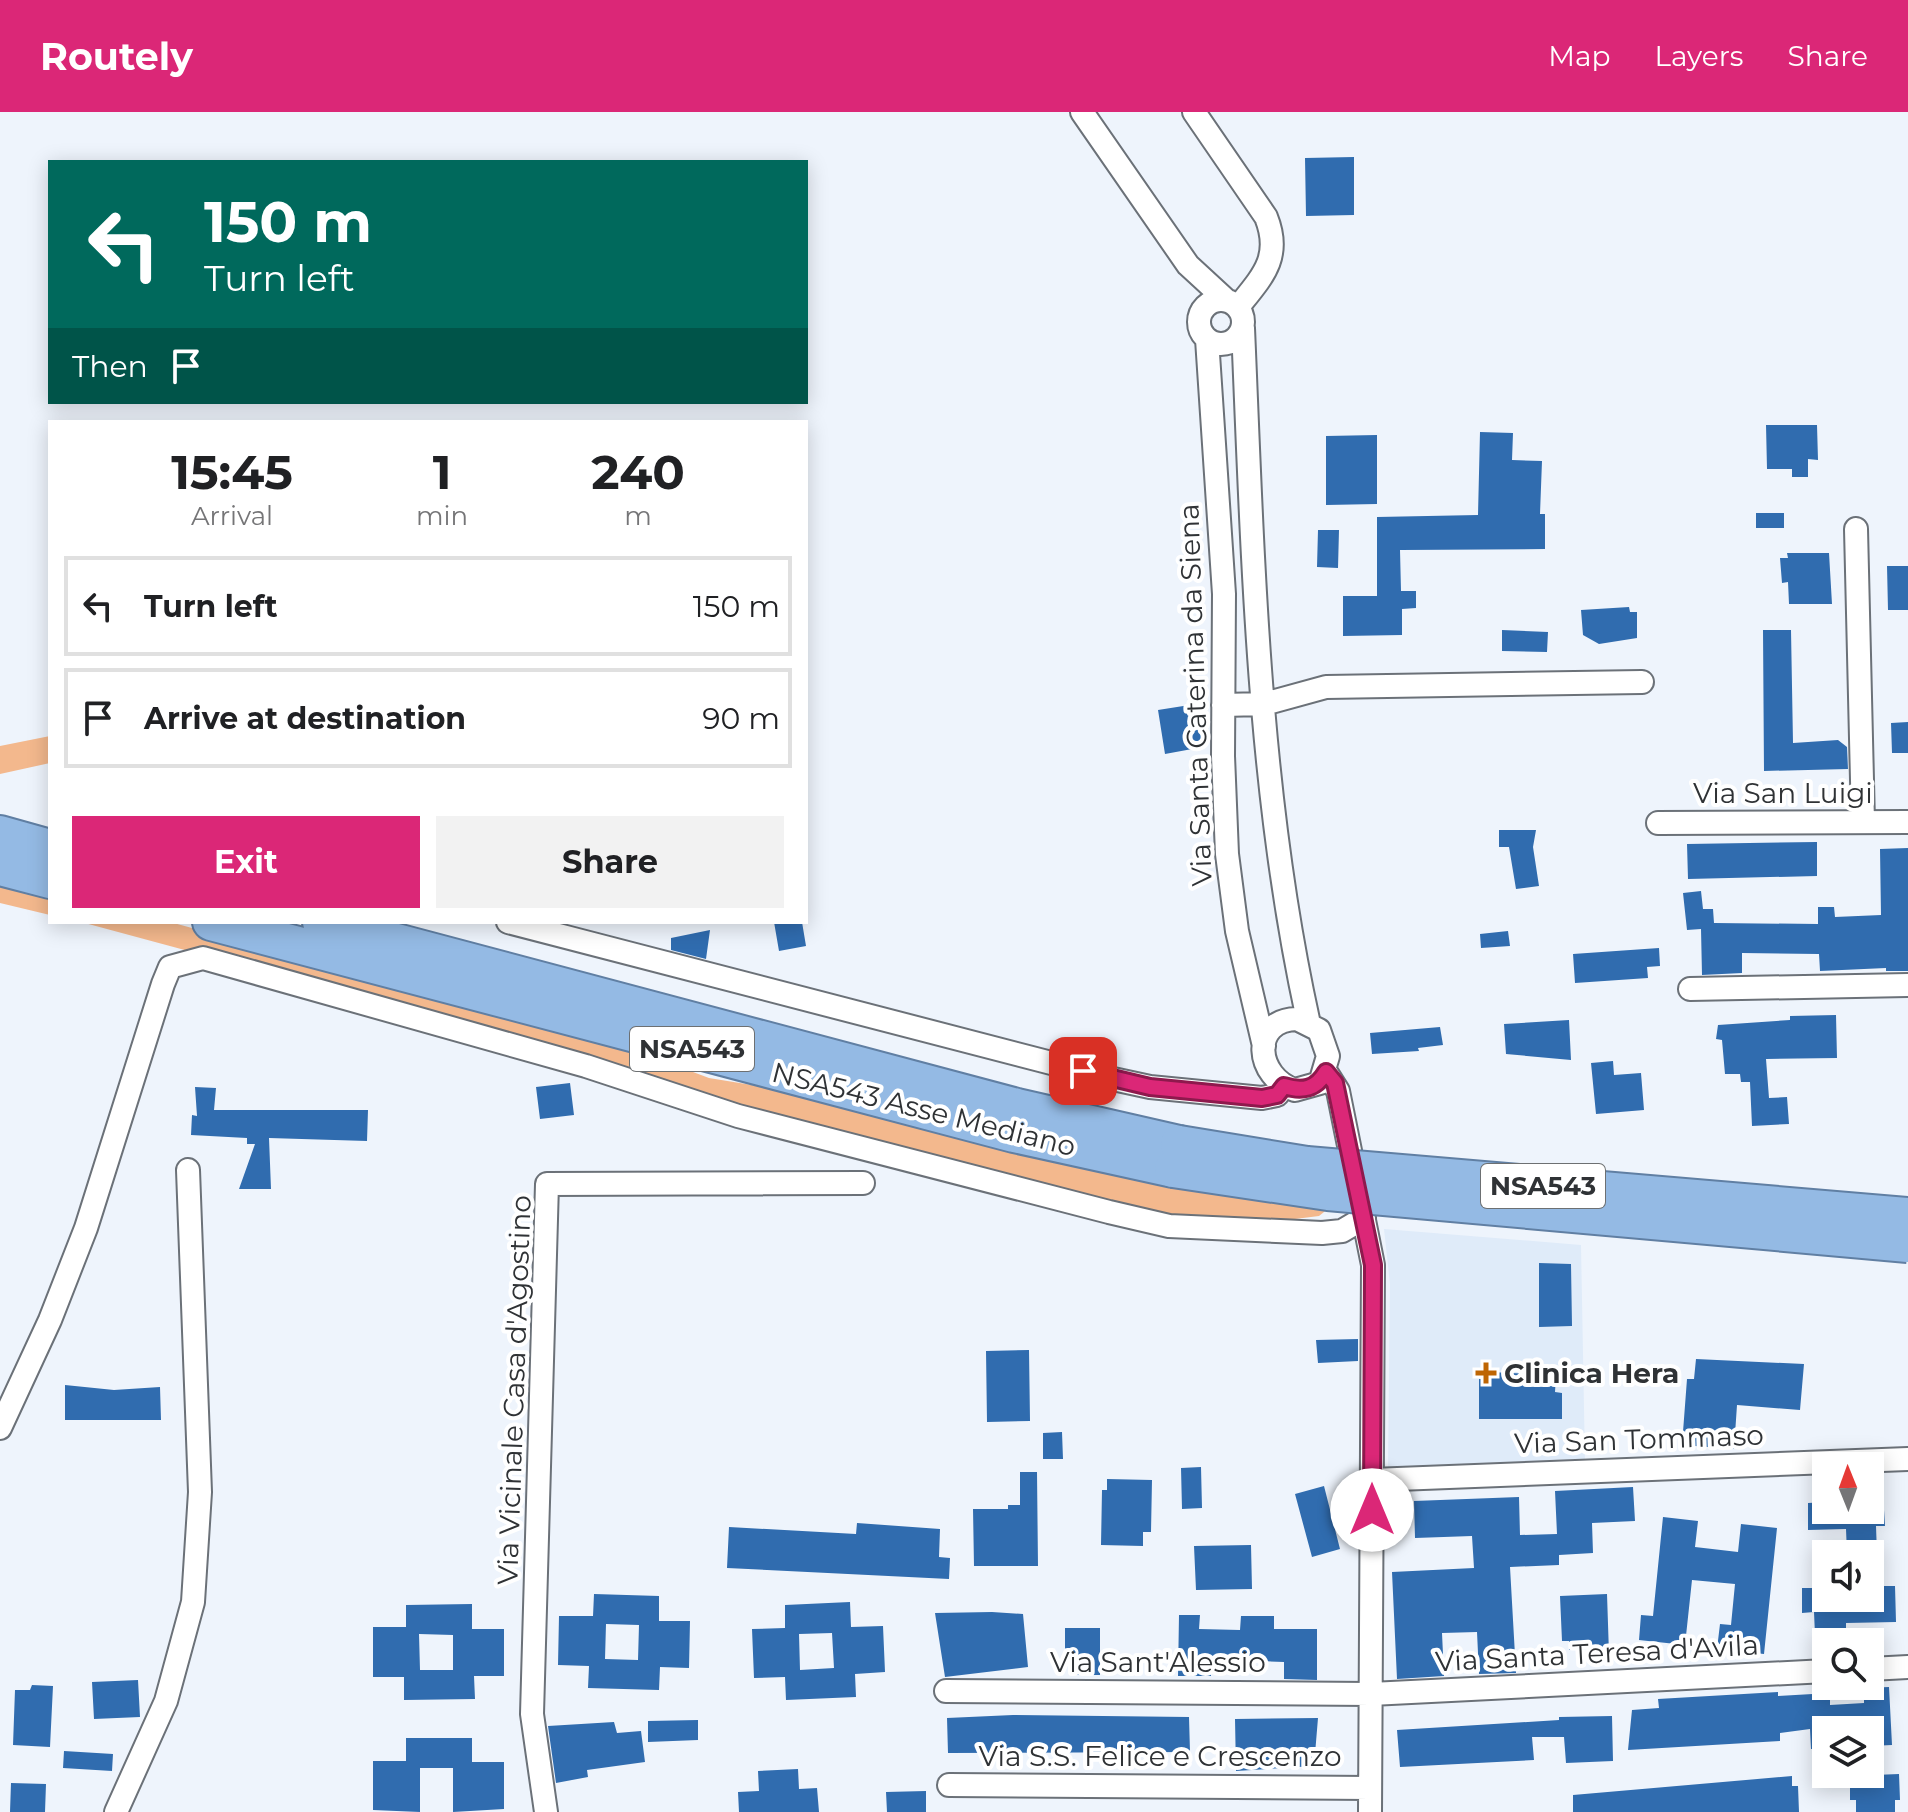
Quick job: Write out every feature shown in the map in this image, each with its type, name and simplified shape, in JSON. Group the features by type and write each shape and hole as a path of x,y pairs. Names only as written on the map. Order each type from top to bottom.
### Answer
{"highway":[{"path":"0,834 48,847"},
{"path":"0,867 48,879"},
{"name":"NSA543 Asse Mediano","path":"219,924 1014,1134 1176,1156 1908,1216"},
{"path":"329,924 1017,1107 1176,1156 1343,1194 1908,1244"}],"street":[{"path":"1082,112 1188,265 1236,312 1247,421 1255,599 1264,704 1281,861 1309,1024"},
{"path":"1188,265 1201,312 1199,326 1207,339 1228,343 1236,312 1268,266 1273,235 1266,217 1194,112"},
{"path":"1201,312 1212,301 1236,312"},
{"name":"Via Santa Caterina da Siena","path":"1207,339 1224,594 1225,814 1231,892 1244,970 1264,1046"},
{"path":"1213,424 1247,421"},
{"path":"1856,529 1863,822"},
{"path":"1223,705 1264,704 1326,687 1642,682"},
{"name":"Via San Luigi","path":"1658,823 1908,822"},
{"path":"516,924 1150,1087 1262,1098 1277,1095 1284,1086"},
{"path":"0,1428 50,1320 86,1228 163,984 170,967 187,960 203,958 358,1001 586,1066 752,1120 1169,1226 1322,1233 1342,1231 1364,1218"},
{"path":"1690,989 1908,985"},
{"path":"1308,1089 1320,1083 1326,1072 1326,1042 1319,1030 1309,1024 1283,1020 1274,1025 1264,1046 1267,1069 1284,1086 1308,1089 1334,1103 1343,1115"},
{"path":"1326,1072 1335,1083 1343,1115 1373,1265 1370,1812"},
{"path":"116,1812 166,1701 193,1602 200,1492 188,1170"},
{"name":"Via Vicinale Casa d'Agostino","path":"546,1812 532,1714 547,1184 863,1183"},
{"name":"Via San Tommaso","path":"1372,1480 1908,1459"},
{"path":"1884,1668 1908,1667"},
{"name":"Via Santa Teresa d'Avila","path":"1371,1694 1812,1672"},
{"name":"Via Sant'Alessio","path":"946,1691 1371,1694"},
{"name":"Via S.S. Felice e Crescenzo","path":"949,1785 1370,1788"}],"shaded area":[{"path":"48,736 48,763 0,774 0,746"},
{"path":"0,876 48,889 48,915 0,903"},
{"path":"88,924 177,924 621,1045 709,1078 783,1090 1329,1208 1319,1216 1287,1220 1169,1215 1070,1193 747,1110 534,1044"},
{"name":"Clinica Hera","path":"1384,1229 1581,1245 1585,1462 1388,1469 1390,1284"}],"building":[{"path":"1354,157 1354,215 1306,216 1305,158"},
{"path":"1766,425 1817,425 1818,460 1808,459 1808,477 1792,477 1792,469 1767,469"},
{"path":"1480,432 1513,433 1512,460 1542,461 1540,514 1545,514 1545,549 1400,550 1401,591 1416,591 1416,608 1402,609 1402,635 1343,636 1343,596 1377,596 1377,517 1478,515"},
{"path":"1377,435 1377,504 1326,505 1326,436"},
{"path":"1756,513 1784,513 1784,528 1756,528"},
{"path":"1318,530 1339,530 1338,568 1317,567"},
{"path":"1787,553 1829,553 1832,604 1789,604 1788,582 1782,583 1780,558 1788,558"},
{"path":"1887,566 1908,566 1908,610 1888,610"},
{"path":"1629,607 1630,612 1637,612 1637,638 1599,644 1583,635 1581,610"},
{"path":"1502,630 1548,632 1547,652 1502,651"},
{"path":"1763,630 1791,630 1793,743 1838,740 1847,747 1848,769 1764,771"},
{"path":"1196,704 1203,747 1165,754 1158,710"},
{"path":"1908,722 1908,753 1892,753 1891,723"},
{"path":"1499,830 1536,830 1533,847 1539,886 1516,889 1509,847 1499,847"},
{"path":"1817,842 1817,876 1688,879 1687,844"},
{"path":"1908,848 1908,971 1886,971 1886,968 1820,971 1819,954 1742,953 1742,973 1702,975 1701,929 1687,930 1683,893 1701,891 1703,909 1713,909 1714,923 1818,924 1818,907 1834,907 1835,917 1881,915 1880,849"},
{"path":"774,924 802,924 806,946 779,951"},
{"path":"710,930 706,959 671,950 671,938"},
{"path":"1508,931 1510,946 1481,948 1480,934"},
{"path":"1659,948 1660,966 1647,967 1648,978 1575,983 1573,954"},
{"path":"1836,1015 1837,1058 1766,1059 1769,1098 1787,1097 1789,1124 1752,1126 1750,1082 1741,1082 1740,1074 1725,1074 1722,1040 1716,1039 1718,1025 1790,1020 1790,1016"},
{"path":"1569,1020 1571,1060 1506,1054 1504,1024"},
{"path":"1440,1027 1443,1045 1418,1048 1419,1051 1372,1054 1370,1033"},
{"path":"1613,1061 1614,1075 1641,1073 1644,1110 1596,1114 1591,1063"},
{"path":"570,1083 574,1115 540,1119 536,1087"},
{"path":"195,1087 216,1088 214,1110 368,1110 367,1141 269,1138 271,1189 239,1189 255,1144 247,1144 247,1138 191,1135 192,1115 197,1116"},
{"path":"1539,1263 1571,1264 1572,1326 1539,1327"},
{"path":"1358,1339 1358,1361 1318,1363 1316,1340"},
{"path":"1029,1350 1030,1421 987,1422 986,1351"},
{"path":"1696,1359 1804,1364 1800,1410 1737,1405 1734,1449 1682,1445 1687,1379 1694,1379"},
{"path":"1490,1372 1556,1375 1555,1392 1562,1393 1562,1419 1479,1419 1479,1379 1490,1379"},
{"path":"65,1385 114,1390 160,1387 161,1420 65,1420"},
{"path":"1062,1432 1063,1459 1043,1459 1043,1433"},
{"path":"1201,1467 1202,1508 1182,1509 1181,1468"},
{"path":"1020,1472 1037,1472 1038,1566 974,1566 973,1509 1008,1509 1008,1505 1020,1505"},
{"path":"1107,1479 1152,1480 1151,1532 1143,1532 1143,1546 1101,1545 1102,1490 1107,1490"},
{"path":"1324,1486 1340,1549 1312,1557 1295,1494"},
{"path":"1633,1487 1635,1521 1592,1523 1593,1553 1559,1555 1559,1565 1510,1567 1516,1673 1479,1674 1477,1632 1442,1633 1444,1676 1397,1679 1392,1572 1474,1568 1472,1536 1415,1538 1414,1501 1519,1497 1520,1535 1557,1534 1555,1491"},
{"path":"1808,1503 1812,1503 1812,1524 1884,1524 1884,1510 1885,1526 1876,1526 1876,1540 1846,1540 1846,1529 1808,1530"},
{"path":"1663,1517 1698,1521 1695,1547 1738,1552 1741,1524 1777,1528 1764,1654 1717,1649 1720,1624 1731,1625 1735,1584 1692,1580 1685,1645 1639,1640 1641,1615 1653,1616"},
{"path":"857,1523 940,1529 939,1557 950,1558 949,1579 727,1568 729,1527 856,1534"},
{"path":"1251,1545 1252,1589 1196,1590 1194,1546"},
{"path":"1884,1586 1895,1586 1896,1622 1846,1623 1846,1628 1815,1628 1814,1612 1884,1612"},
{"path":"1802,1588 1812,1588 1814,1612 1802,1613"},
{"path":"594,1594 659,1596 659,1621 690,1621 689,1668 660,1667 659,1690 588,1688 589,1666 558,1665 559,1616 593,1616","holes":["606,1624 639,1625 638,1660 605,1659"]},
{"path":"1607,1594 1609,1654 1590,1655 1589,1649 1569,1650 1569,1641 1562,1641 1560,1596"},
{"path":"850,1602 851,1627 883,1626 885,1672 855,1674 856,1697 786,1700 785,1677 754,1678 752,1629 785,1628 785,1605","holes":["832,1633 834,1668 800,1670 799,1634"]},
{"path":"472,1604 472,1629 504,1629 504,1676 474,1676 475,1699 404,1700 404,1677 373,1677 373,1627 406,1627 406,1605","holes":["419,1634 453,1635 453,1670 420,1670"]},
{"path":"935,1613 1023,1614 1028,1667 945,1677"},
{"path":"1179,1615 1200,1615 1199,1629 1240,1630 1241,1616 1274,1616 1274,1629 1317,1629 1317,1680 1284,1679 1284,1662 1260,1661 1260,1657 1221,1656 1221,1668 1211,1668 1211,1676 1178,1676"},
{"path":"1065,1628 1100,1628 1100,1675 1078,1675 1065,1655"},
{"path":"138,1680 140,1717 94,1719 92,1682"},
{"path":"32,1685 53,1686 50,1747 13,1745 15,1690 30,1690"},
{"path":"1884,1687 1889,1687 1892,1745 1884,1745 1884,1716 1812,1716 1812,1749 1810,1729 1780,1733 1780,1741 1628,1750 1632,1710 1659,1708 1658,1699 1778,1692 1778,1696 1812,1694 1812,1700 1830,1700 1830,1705 1884,1700"},
{"path":"1013,1715 1189,1717 1190,1752 948,1753 947,1718"},
{"path":"1612,1716 1613,1761 1566,1763 1564,1737 1532,1737 1534,1760 1400,1767 1397,1730 1559,1720 1559,1717"},
{"path":"1318,1718 1314,1766 1236,1771 1235,1719"},
{"path":"698,1720 698,1740 648,1742 648,1721"},
{"path":"614,1722 617,1733 641,1731 645,1762 587,1770 588,1777 556,1783 548,1726"},
{"path":"406,1738 472,1738 472,1762 504,1762 504,1809 453,1812 453,1768 420,1768 420,1812 373,1810 373,1761 406,1761"},
{"path":"64,1751 113,1754 112,1771 63,1768"},
{"path":"798,1769 799,1789 817,1788 819,1812 739,1812 738,1792 759,1791 758,1771"},
{"path":"1899,1774 1900,1800 1895,1800 1895,1812 1856,1812 1856,1800 1850,1800 1850,1788 1884,1788 1884,1775"},
{"path":"1792,1776 1792,1786 1798,1786 1799,1812 1573,1812 1573,1795"},
{"path":"11,1783 46,1784 45,1812 10,1812"},
{"path":"926,1791 926,1812 887,1812 886,1792"}],"place":[{"name":"Clinica Hera","path":"1486,1373"}],"route":[{"path":"1083,1071 1150,1087 1262,1098 1277,1095 1284,1086 1295,1090 1308,1089 1320,1083 1326,1072 1335,1083 1373,1265 1372,1510"}]}
